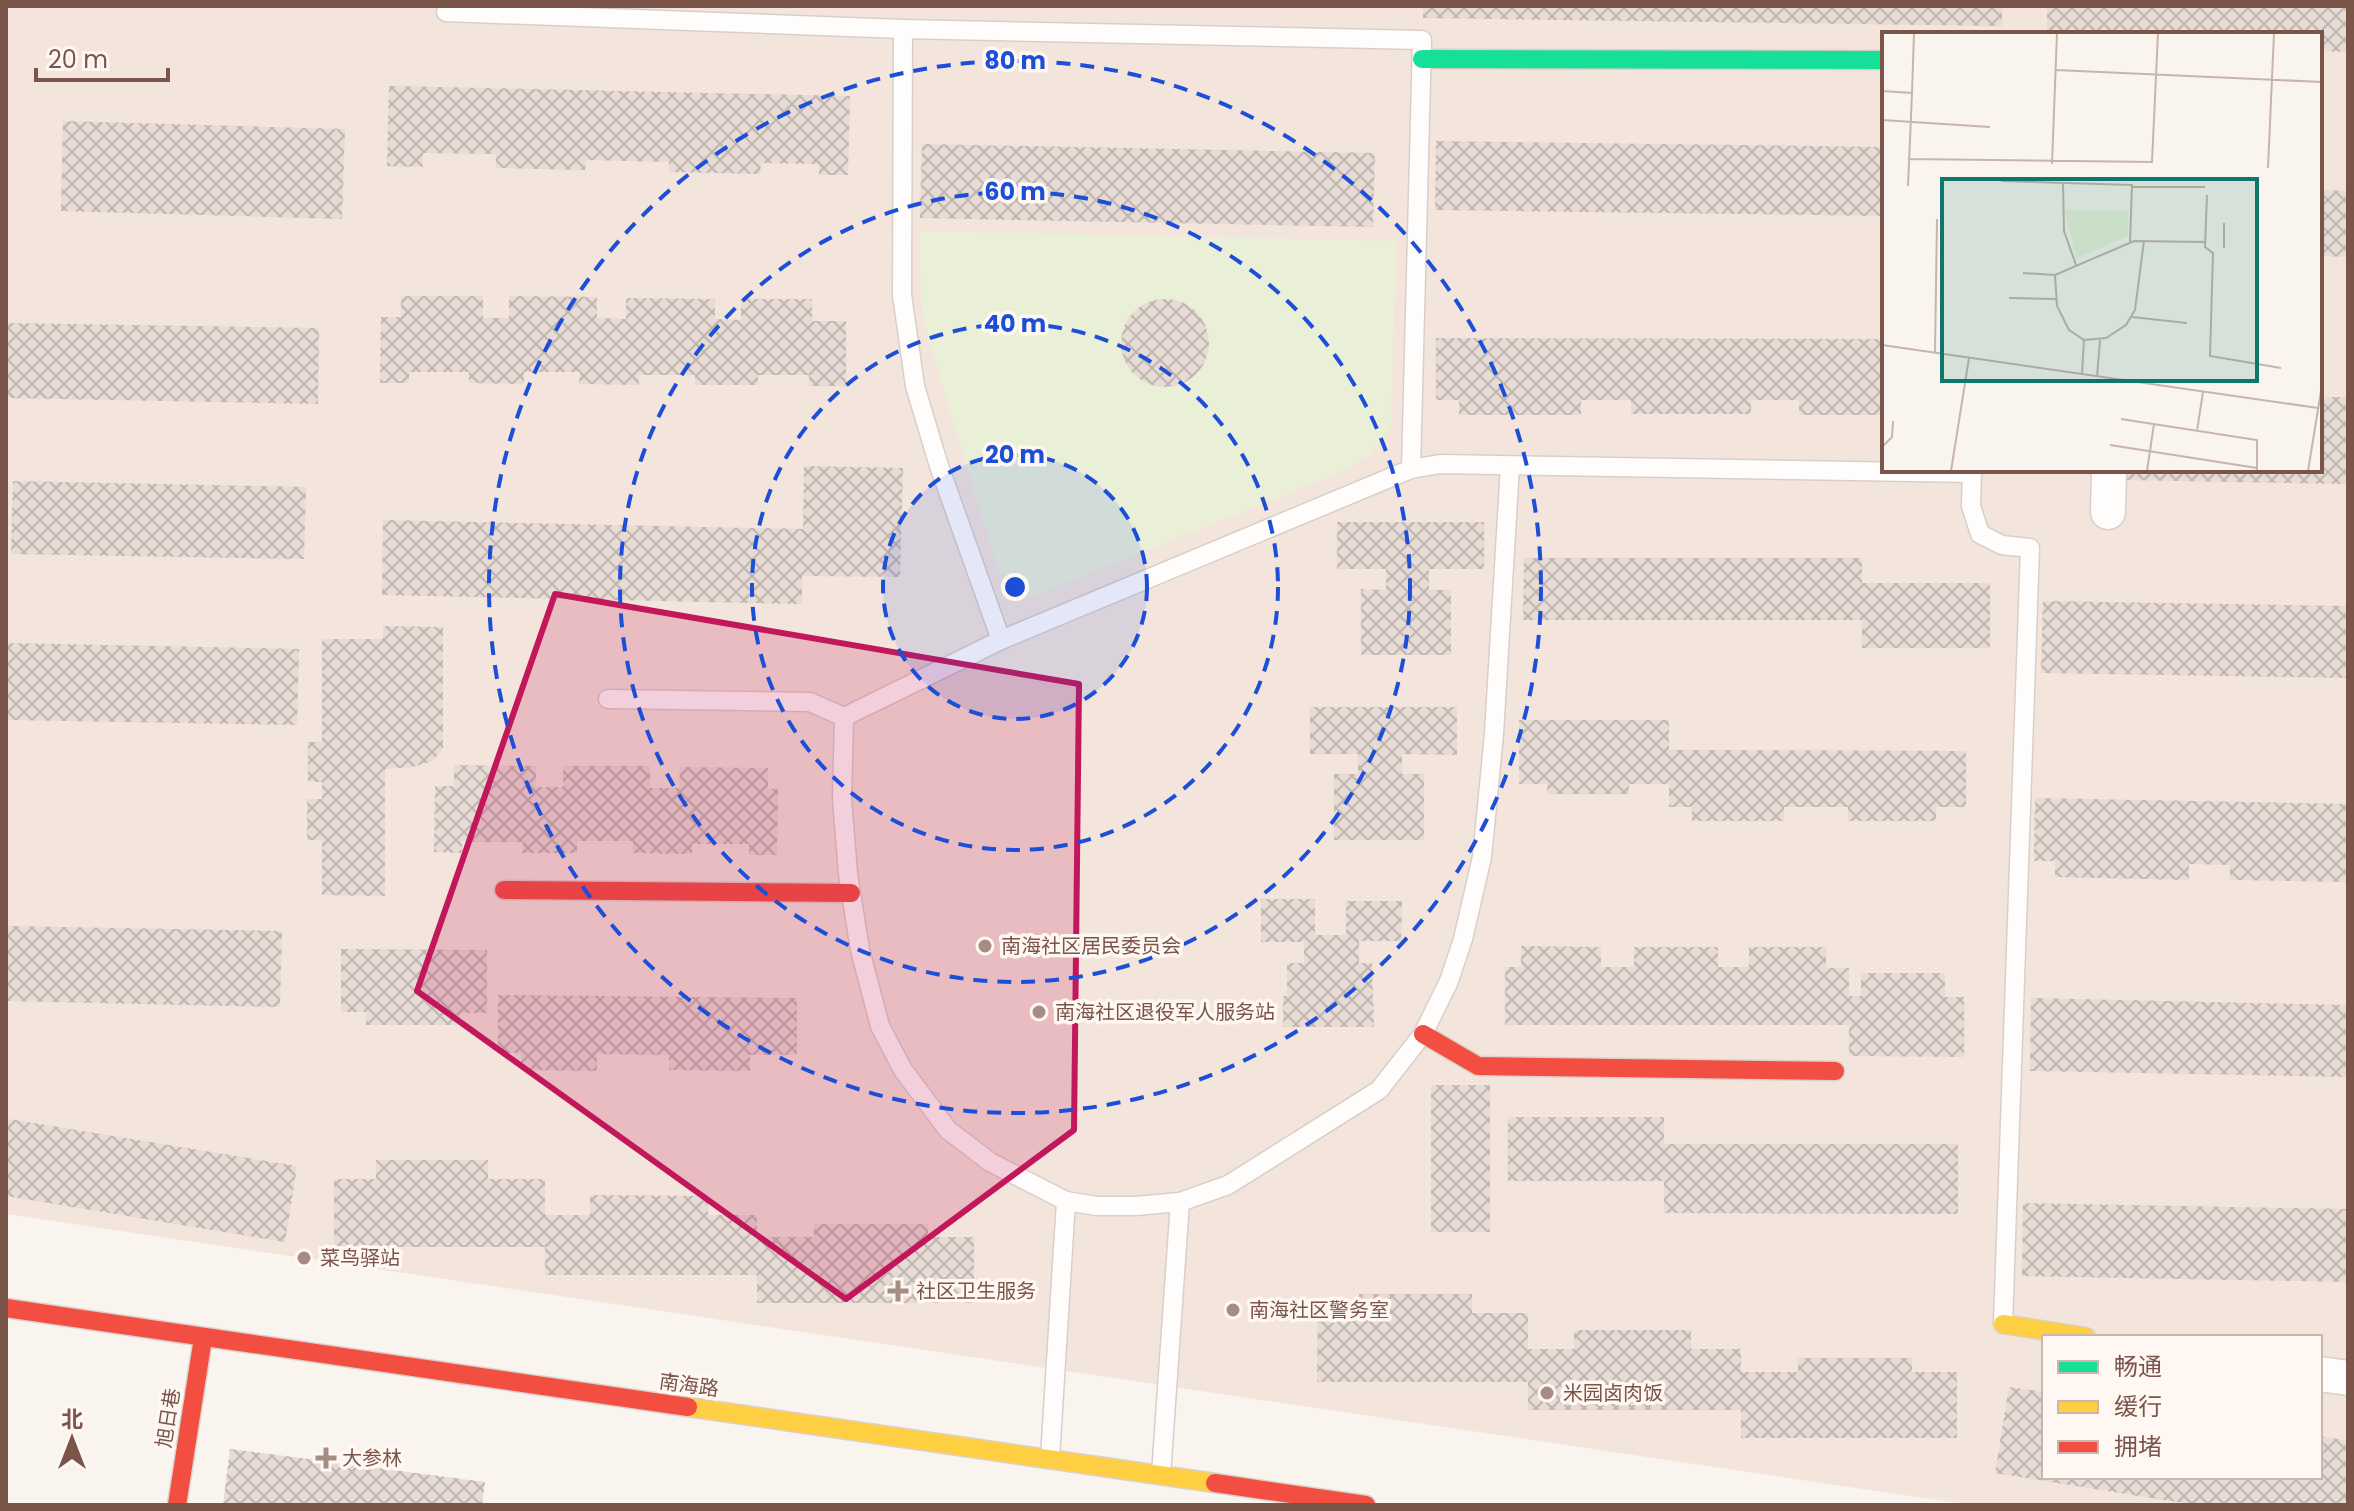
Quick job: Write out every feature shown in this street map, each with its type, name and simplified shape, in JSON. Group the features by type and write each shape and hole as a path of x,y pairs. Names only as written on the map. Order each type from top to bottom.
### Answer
{"street":[{"path":"1422,59 1882,60"},
{"path":"2108,512 2109,472"},
{"path":"504,890 851,893"},
{"path":"1423,1034 1478,1066 1835,1071"},
{"name":"南海路","path":"6,1308 1366,1505"},
{"path":"2003,1324 2073,1335"},
{"name":"旭日巷","path":"177,1505 203,1338"},
{"path":"2322,1374 2348,1378"}],"lane":[{"path":"446,12 903,29 1422,40 1411,469"},
{"path":"903,29 902,295 915,386 939,466 1001,640"},
{"path":"608,699 810,702 844,717 1001,640 1411,469 1440,464 1882,471"},
{"path":"844,717 842,799 860,950 880,1026 903,1070 948,1130 990,1162 1066,1201 1097,1206 1180,1202 1228,1185 1379,1090 1423,1034 1449,981 1463,939 1482,857 1494,734 1510,466"},
{"path":"1972,472 1971,506 1980,534 2002,545 2030,548 2003,1324"},
{"path":"1050,1458 1066,1201"},
{"path":"1161,1475 1180,1202"}],"highlighted area":[{"path":"555,594 1079,684 1074,1130 846,1299 417,991"}],"shaded area":[{"path":"6,6 2348,6 2348,1505 1971,1505 6,1214"}],"green space":[{"path":"919,231 1396,241 1391,429 1368,456 1342,472 1031,597 1004,589 928,338 921,302"}],"building":[{"path":"1423,6 2002,6 2002,26 1423,18"},
{"path":"2047,6 2348,6 2348,52 2322,51 2322,32 2047,32"},
{"path":"389,86 850,96 848,175 819,175 819,164 761,163 760,174 669,172 669,162 586,160 585,170 496,168 496,154 423,153 423,167 387,166"},
{"path":"63,121 345,129 342,219 61,211"},
{"path":"1436,141 1882,147 1882,216 1435,210"},
{"path":"922,144 1375,153 1373,227 920,218"},
{"path":"2322,190 2348,191 2348,257 2322,256"},
{"path":"401,296 483,296 483,318 509,318 509,296 597,297 597,318 626,319 626,298 715,299 715,319 741,320 741,299 812,299 812,321 846,321 846,386 809,386 809,375 758,375 758,385 695,385 695,375 639,375 639,385 579,384 580,372 524,372 524,384 469,383 469,372 409,372 409,383 380,383 381,317 401,317"},
{"path":"1165,299 1182,303 1196,312 1205,326 1209,343 1205,360 1196,374 1182,383 1165,387 1148,383 1134,374 1125,360 1121,343 1125,326 1134,312 1148,303"},
{"path":"6,323 319,328 318,404 6,398"},
{"path":"1436,338 1882,339 1882,415 1799,415 1799,400 1751,400 1751,414 1631,414 1631,400 1581,400 1581,415 1459,415 1459,400 1436,400"},
{"path":"2322,397 2348,397 2348,484 2122,480 2123,472 2322,472"},
{"path":"804,466 903,468 900,577 802,576 802,604 382,595 383,520 803,529"},
{"path":"13,481 306,487 304,559 11,554"},
{"path":"1337,522 1484,522 1484,569 1429,569 1429,590 1451,590 1451,655 1361,655 1361,589 1386,590 1386,569 1337,569"},
{"path":"1524,558 1862,558 1862,583 1990,583 1990,648 1862,648 1862,620 1523,620"},
{"path":"2043,601 2348,606 2348,678 2041,673"},
{"path":"383,626 443,627 443,748 433,761 412,767 385,769 385,896 322,895 322,840 307,840 307,799 322,799 322,782 308,782 308,742 322,742 322,639 383,639"},
{"path":"6,643 299,649 297,725 6,720"},
{"path":"1310,707 1457,707 1457,755 1402,754 1402,774 1424,774 1424,840 1334,840 1334,774 1358,774 1358,754 1310,754"},
{"path":"1519,720 1669,720 1669,750 1966,751 1966,807 1936,807 1936,821 1848,821 1848,807 1784,807 1784,821 1692,821 1692,807 1669,807 1669,784 1629,784 1629,794 1547,794 1547,784 1519,784"},
{"path":"454,765 536,766 536,787 563,787 563,766 650,766 650,788 679,788 680,767 768,768 768,789 778,789 777,855 749,855 749,844 692,844 692,854 633,853 633,841 577,841 577,853 522,853 523,842 462,842 462,853 434,852 435,786 454,786"},
{"path":"2035,798 2348,804 2348,882 2230,880 2230,865 2189,864 2189,880 2055,877 2055,861 2034,861"},
{"path":"1261,899 1315,899 1315,935 1346,935 1346,901 1402,901 1401,941 1359,941 1359,963 1372,963 1374,1027 1283,1027 1287,963 1304,963 1304,942 1261,942"},
{"path":"6,926 282,931 280,1007 6,1001"},
{"path":"1521,946 1601,947 1601,967 1634,967 1634,947 1718,947 1718,967 1749,967 1749,947 1826,947 1826,968 1849,968 1849,996 1861,996 1861,973 1945,973 1945,997 1964,997 1964,1057 1849,1056 1849,1025 1505,1025 1505,967 1521,967"},
{"path":"341,949 487,950 487,1013 460,1013 460,1025 366,1025 366,1012 341,1012"},
{"path":"498,995 797,998 797,1055 750,1055 750,1071 669,1070 669,1055 597,1054 597,1071 521,1070 521,1053 498,1053"},
{"path":"2031,998 2348,1005 2348,1077 2030,1071"},
{"path":"1431,1085 1490,1085 1490,1232 1431,1232"},
{"path":"1508,1117 1664,1117 1664,1144 1958,1144 1958,1214 1664,1213 1664,1181 1508,1181"},
{"path":"9,1119 297,1166 285,1242 6,1196"},
{"path":"376,1160 488,1160 488,1179 545,1179 545,1215 590,1215 590,1195 708,1196 708,1215 757,1215 757,1237 814,1237 814,1224 928,1224 928,1237 974,1237 974,1303 757,1303 757,1275 545,1275 545,1247 334,1247 334,1179 376,1179"},
{"path":"2023,1203 2348,1209 2348,1282 2022,1276"},
{"path":"1359,1294 1472,1294 1472,1313 1528,1313 1528,1349 1574,1349 1574,1330 1691,1330 1691,1349 1741,1349 1741,1372 1798,1372 1798,1358 1912,1358 1912,1372 1957,1372 1957,1438 1741,1438 1741,1410 1528,1410 1528,1382 1317,1382 1318,1313 1359,1313"},
{"path":"2009,1387 2042,1392 2042,1479 2322,1479 2322,1436 2348,1441 2348,1505 2196,1505 1995,1473"},
{"path":"230,1449 485,1482 482,1505 223,1505"}],"traffic: fast":[{"path":"1422,59 1882,60"}],"traffic: slow":[{"path":"2003,1324 2073,1335"},
{"path":"688,1407 1215,1483"}],"traffic: jam":[{"path":"504,890 851,893"},
{"path":"1423,1034 1478,1066 1835,1071"},
{"path":"6,1308 688,1407"},
{"path":"177,1505 203,1338"},
{"path":"1215,1483 1366,1505"}],"place":[{"name":"南海社区居民委员会","path":"985,946"},
{"name":"南海社区退役军人服务站","path":"1039,1012"},
{"name":"菜鸟驿站","path":"304,1258"},
{"name":"社区卫生服务","path":"898,1291"},
{"name":"南海社区警务室","path":"1233,1310"},
{"name":"米园卤肉饭","path":"1547,1393"},
{"name":"大参林","path":"326,1458"}]}
